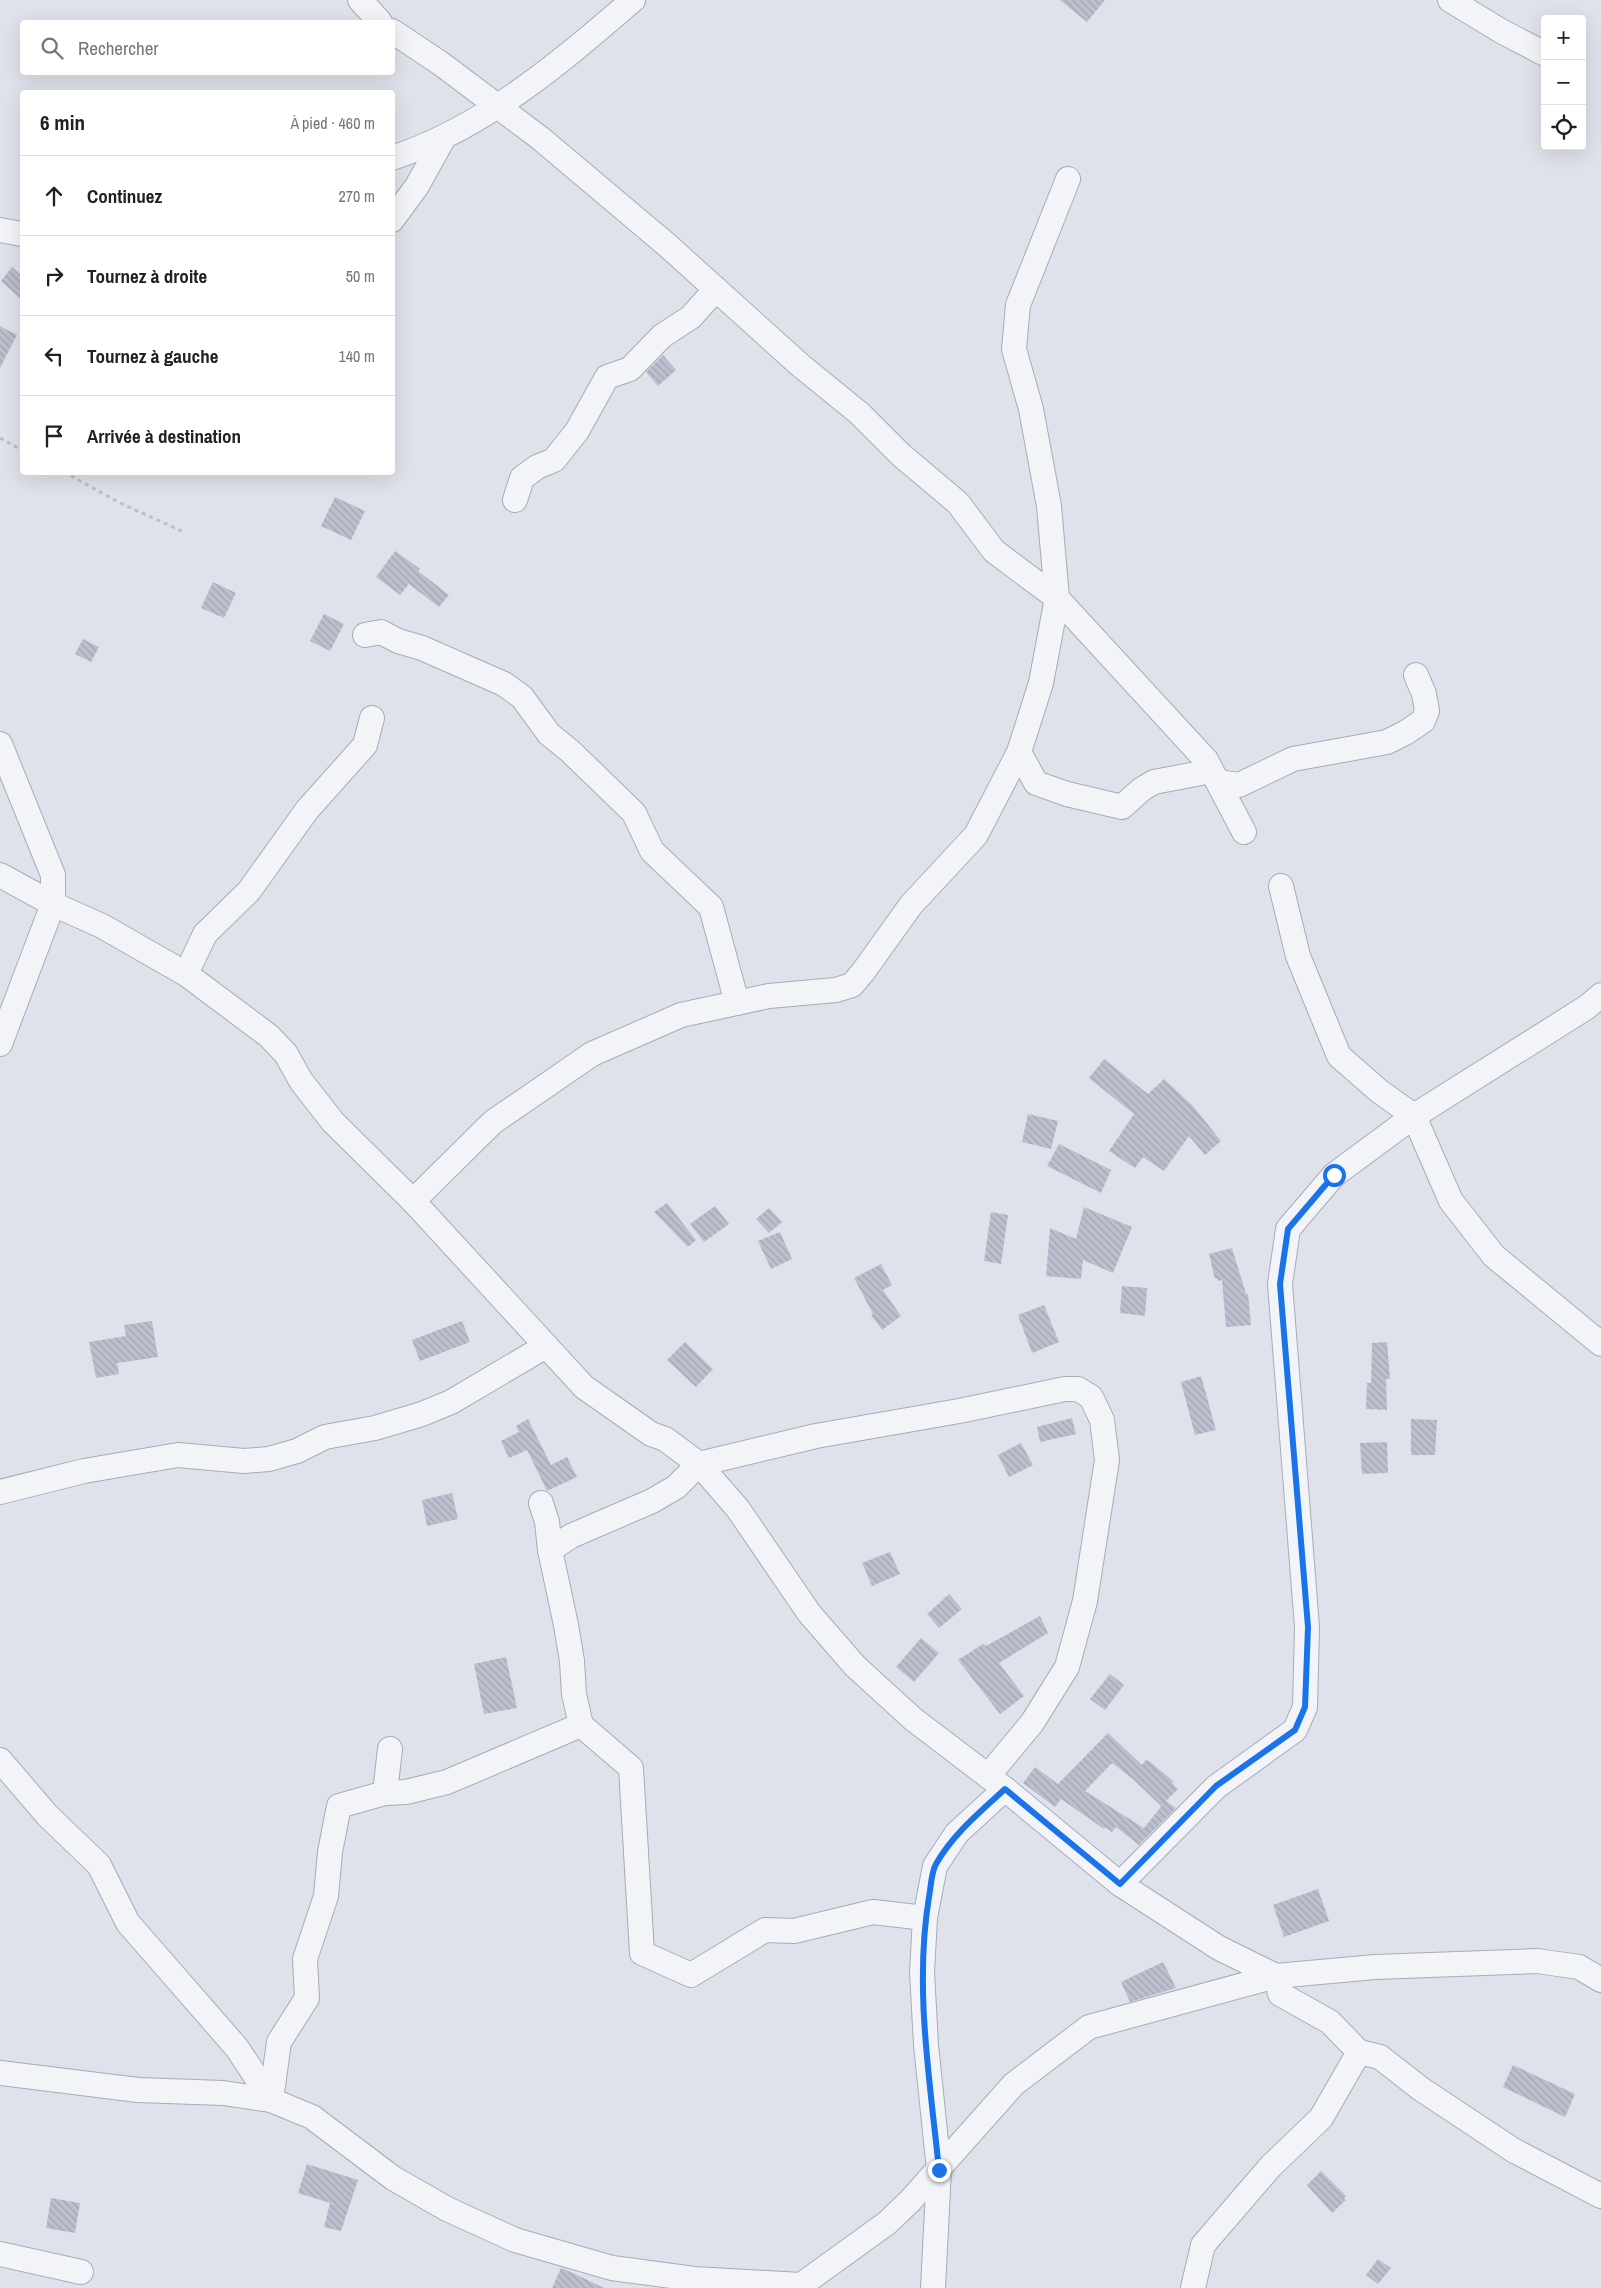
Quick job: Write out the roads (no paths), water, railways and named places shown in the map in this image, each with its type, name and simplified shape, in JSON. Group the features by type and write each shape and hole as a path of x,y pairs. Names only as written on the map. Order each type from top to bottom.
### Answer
{"street":[{"path":"360,0 378,20"},
{"path":"395,157 444,139 499,106 581,46 634,0"},
{"path":"1450,0 1501,31 1541,52"},
{"path":"395,33 499,106 667,246 800,365 859,413 901,455 958,502 994,550 1057,598 1206,760 1244,832"},
{"path":"395,216 418,186 444,139"},
{"path":"413,1201 493,1122 592,1054 681,1015 769,996 836,990 852,985 911,905 976,835 1019,752 1041,682 1057,598 1049,506 1031,409 1014,350 1018,305 1068,179"},
{"path":"0,230 20,234"},
{"path":"515,500 522,478 537,467 554,460 577,431 607,377 630,369 662,336 691,317 716,289"},
{"path":"365,635 380,632 398,641 422,648 504,684 522,697 548,734 576,757 634,813 652,851 711,907 737,1003"},
{"path":"1218,782 1239,785 1293,759 1387,742 1404,733 1423,721 1427,711 1424,694 1416,675"},
{"path":"186,974 205,934 249,891 307,810 365,745 372,718"},
{"path":"0,744 53,875 52,904 0,1044"},
{"path":"1019,752 1036,783 1067,794 1122,807 1142,789 1154,782 1201,773 1206,760"},
{"path":"0,875 52,904 102,926 186,974 269,1036 286,1054 301,1082 333,1122 413,1201 584,1387 651,1434 666,1439 699,1464 738,1509 809,1613 855,1666 913,1719 996,1782 1120,1884 1219,1948 1276,1976"},
{"path":"1280,886 1298,956 1339,1056 1379,1091 1414,1116 1451,1201 1494,1256 1601,1344"},
{"path":"1120,1884 1216,1786 1295,1730 1305,1707 1308,1627 1280,1284 1288,1229 1334,1175 1414,1116 1587,1007 1601,995"},
{"path":"0,1492 84,1471 178,1455 244,1461 269,1459 297,1451 325,1437 375,1428 422,1414 451,1402 546,1346"},
{"path":"550,1550 571,1536 652,1502 676,1487 699,1464 816,1436 960,1411 1066,1389 1078,1390 1091,1397 1102,1420 1107,1460 1085,1601 1067,1667 996,1782 935,1866 926,1918 922,1972 926,2045 939,2170 933,2288"},
{"path":"541,1503 566,1625 572,1661 574,1694 581,1725 632,1768 642,1953 691,1976 765,1930 794,1931 873,1912 926,1918"},
{"path":"271,2100 279,2042 306,1998 305,1959 326,1896 330,1852 339,1806 384,1792 406,1792 447,1782 581,1725"},
{"path":"384,1792 390,1749"},
{"path":"0,1760 47,1814 98,1865 128,1923 237,2048 271,2100"},
{"path":"0,2073 138,2090 223,2093 271,2100 312,2117 394,2178 447,2209 515,2240 612,2268 694,2279 799,2286 887,2223 939,2170 1014,2084 1089,2027 1276,1976 1376,1967 1537,1961 1579,1967 1601,1980"},
{"path":"1276,1976 1280,1994 1330,2022 1359,2052 1380,2057 1420,2089 1513,2150 1601,2196"},
{"path":"1193,2288 1203,2245 1270,2167 1321,2118 1359,2052"},
{"path":"0,2254 81,2272"},
{"path":"575,2257 633,2285 635,2288"}]}
